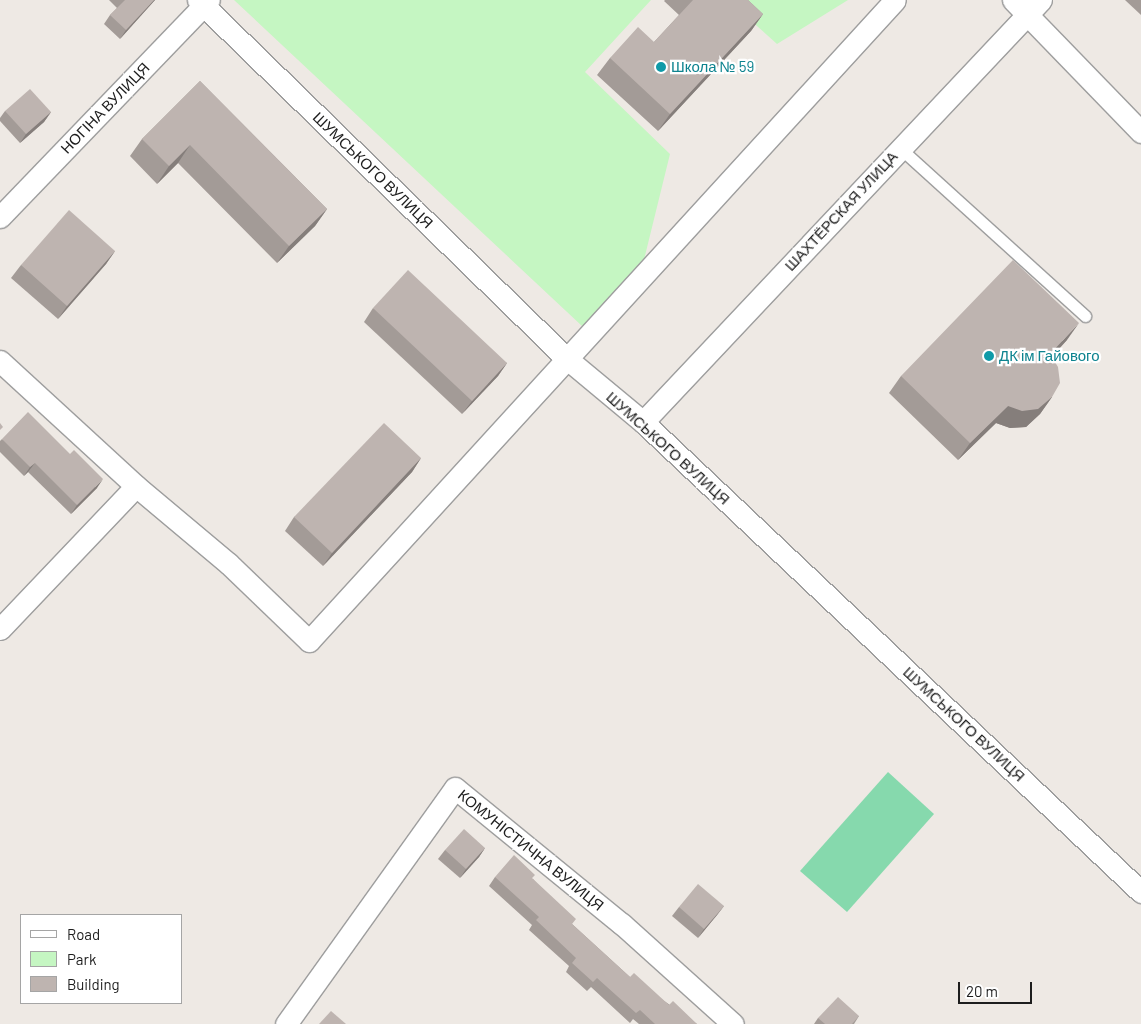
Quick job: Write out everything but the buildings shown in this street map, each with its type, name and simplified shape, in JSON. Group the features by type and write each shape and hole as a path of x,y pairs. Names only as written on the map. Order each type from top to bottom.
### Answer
{"street":[{"path":"0,361 136,486 229,564 309,641 895,0"},
{"name":"ШУМСЬКОГО ВУЛИЦЯ","path":"204,2 566,358 643,422 1141,892"},
{"name":"НОГІНА ВУЛИЦЯ","path":"0,217 204,2"},
{"path":"1027,5 1141,132"},
{"name":"ШАХТЁРСКАЯ УЛИЦА","path":"643,422 900,148 1027,5"},
{"path":"0,628 136,486"},
{"name":"КОМУНІСТИЧНА ВУЛИЦЯ","path":"286,1024 455,788 622,924 733,1024"}],"lane":[{"path":"900,148 1085,316"}],"green space":[{"path":"234,0 651,0 585,72 670,154 642,268 582,326"},
{"path":"728,0 848,0 777,44"},
{"path":"888,772 934,814 847,912 800,871"}],"place":[{"name":"Школа № 59","path":"661,67"},
{"name":"ДК ім Гайового","path":"989,356"}]}
